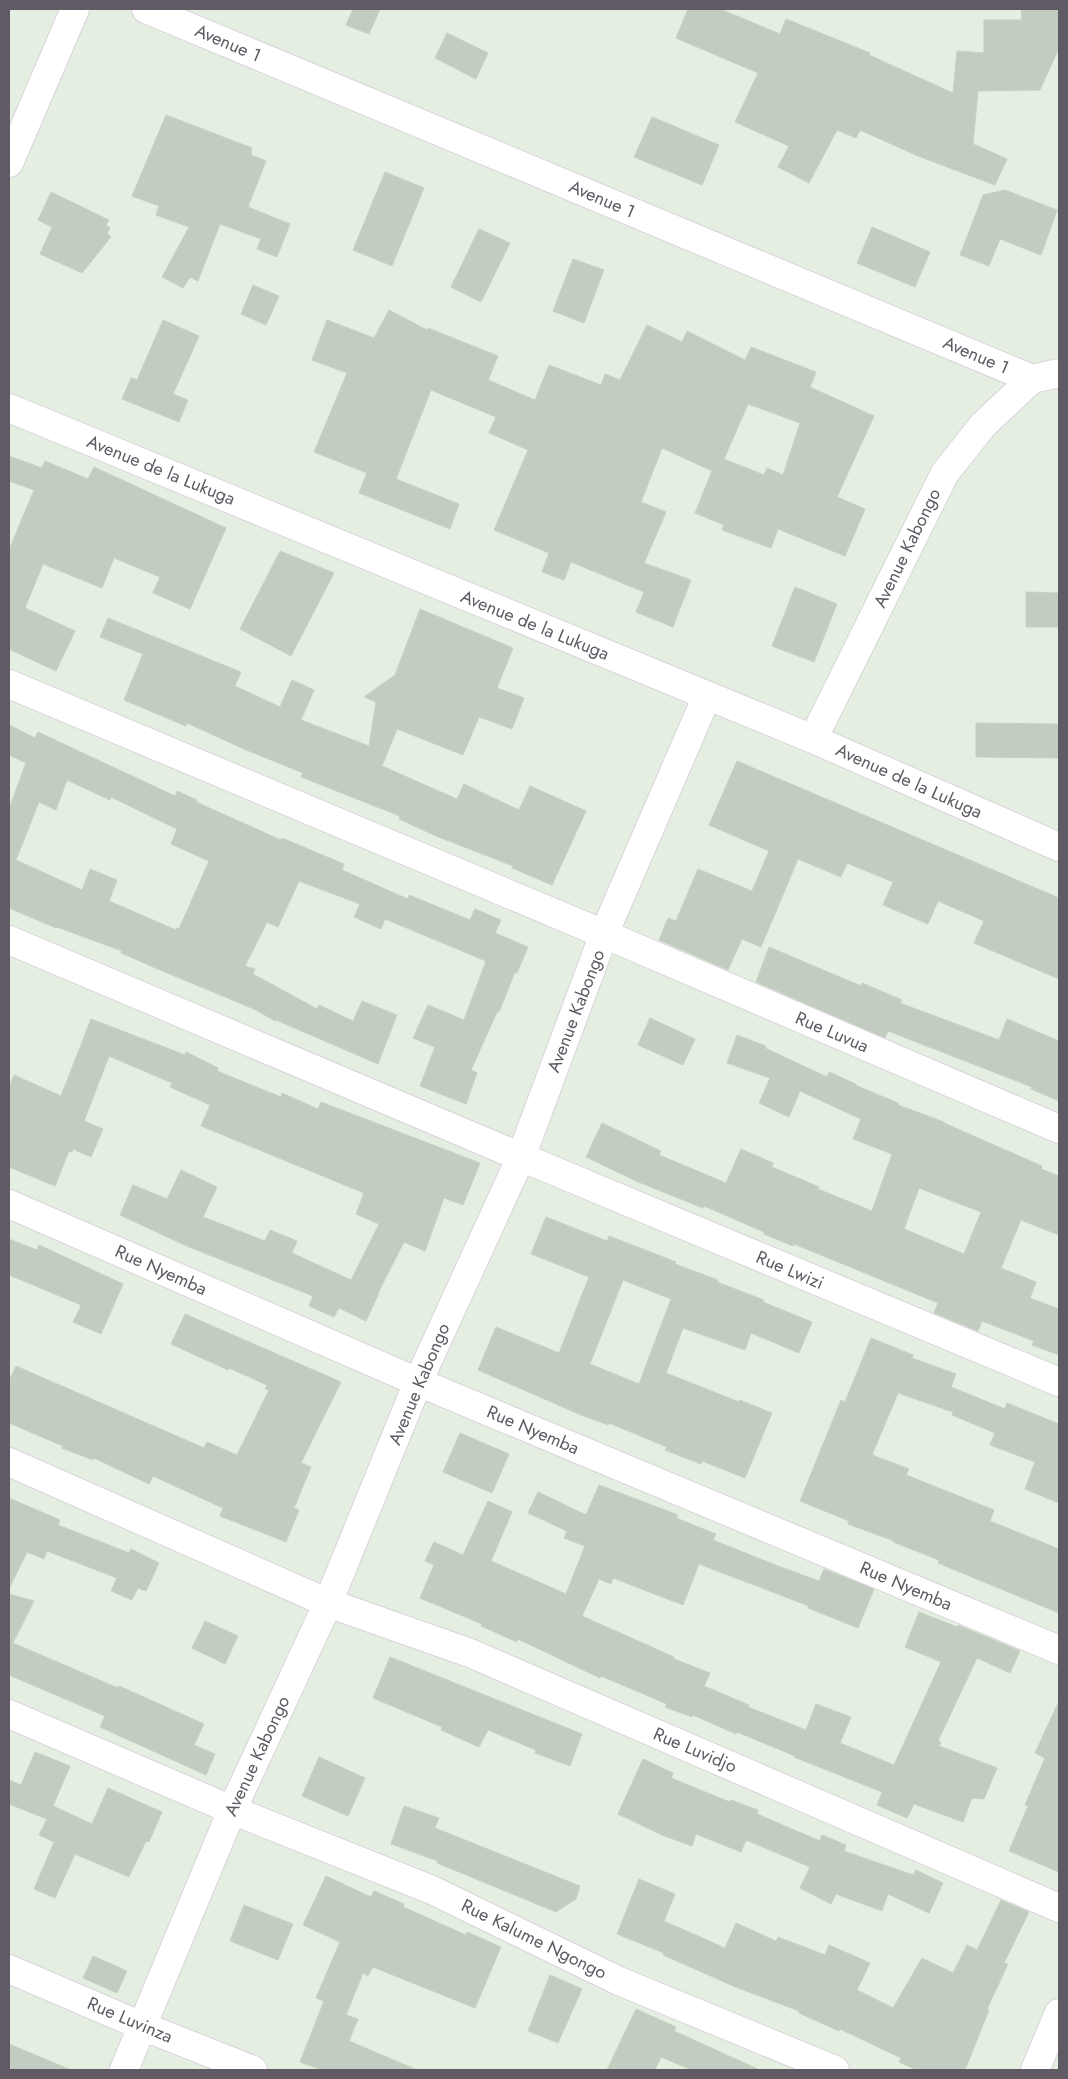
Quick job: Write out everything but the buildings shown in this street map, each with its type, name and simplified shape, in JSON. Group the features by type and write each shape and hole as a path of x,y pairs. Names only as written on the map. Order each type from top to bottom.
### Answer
{"street":[{"path":"9,163 75,9"},
{"name":"Avenue 1","path":"146,9 1032,379 1059,373"},
{"name":"Avenue Kabongo","path":"813,739 945,473 983,425 1032,379"},
{"name":"Avenue de la Lukuga","path":"9,408 813,739 1059,847"},
{"name":"Rue Luvua","path":"9,684 604,934 1059,1130"},
{"name":"Avenue Kabongo","path":"124,2070 232,1810 328,1603 418,1382 521,1157 604,934 706,696"},
{"name":"Rue Lwizi","path":"9,940 1059,1382"},
{"name":"Rue Nyemba","path":"9,1204 418,1382 1059,1650"},
{"name":"Rue Luvidjo","path":"9,1462 328,1603 470,1653 1059,1908"},
{"name":"Rue Kalume Ngongo","path":"9,1714 232,1810 432,1890 619,1981 834,2070"},
{"name":"Rue Luvinza","path":"9,1969 142,2026 253,2070"},
{"path":"1035,2070 1059,2013"}]}
